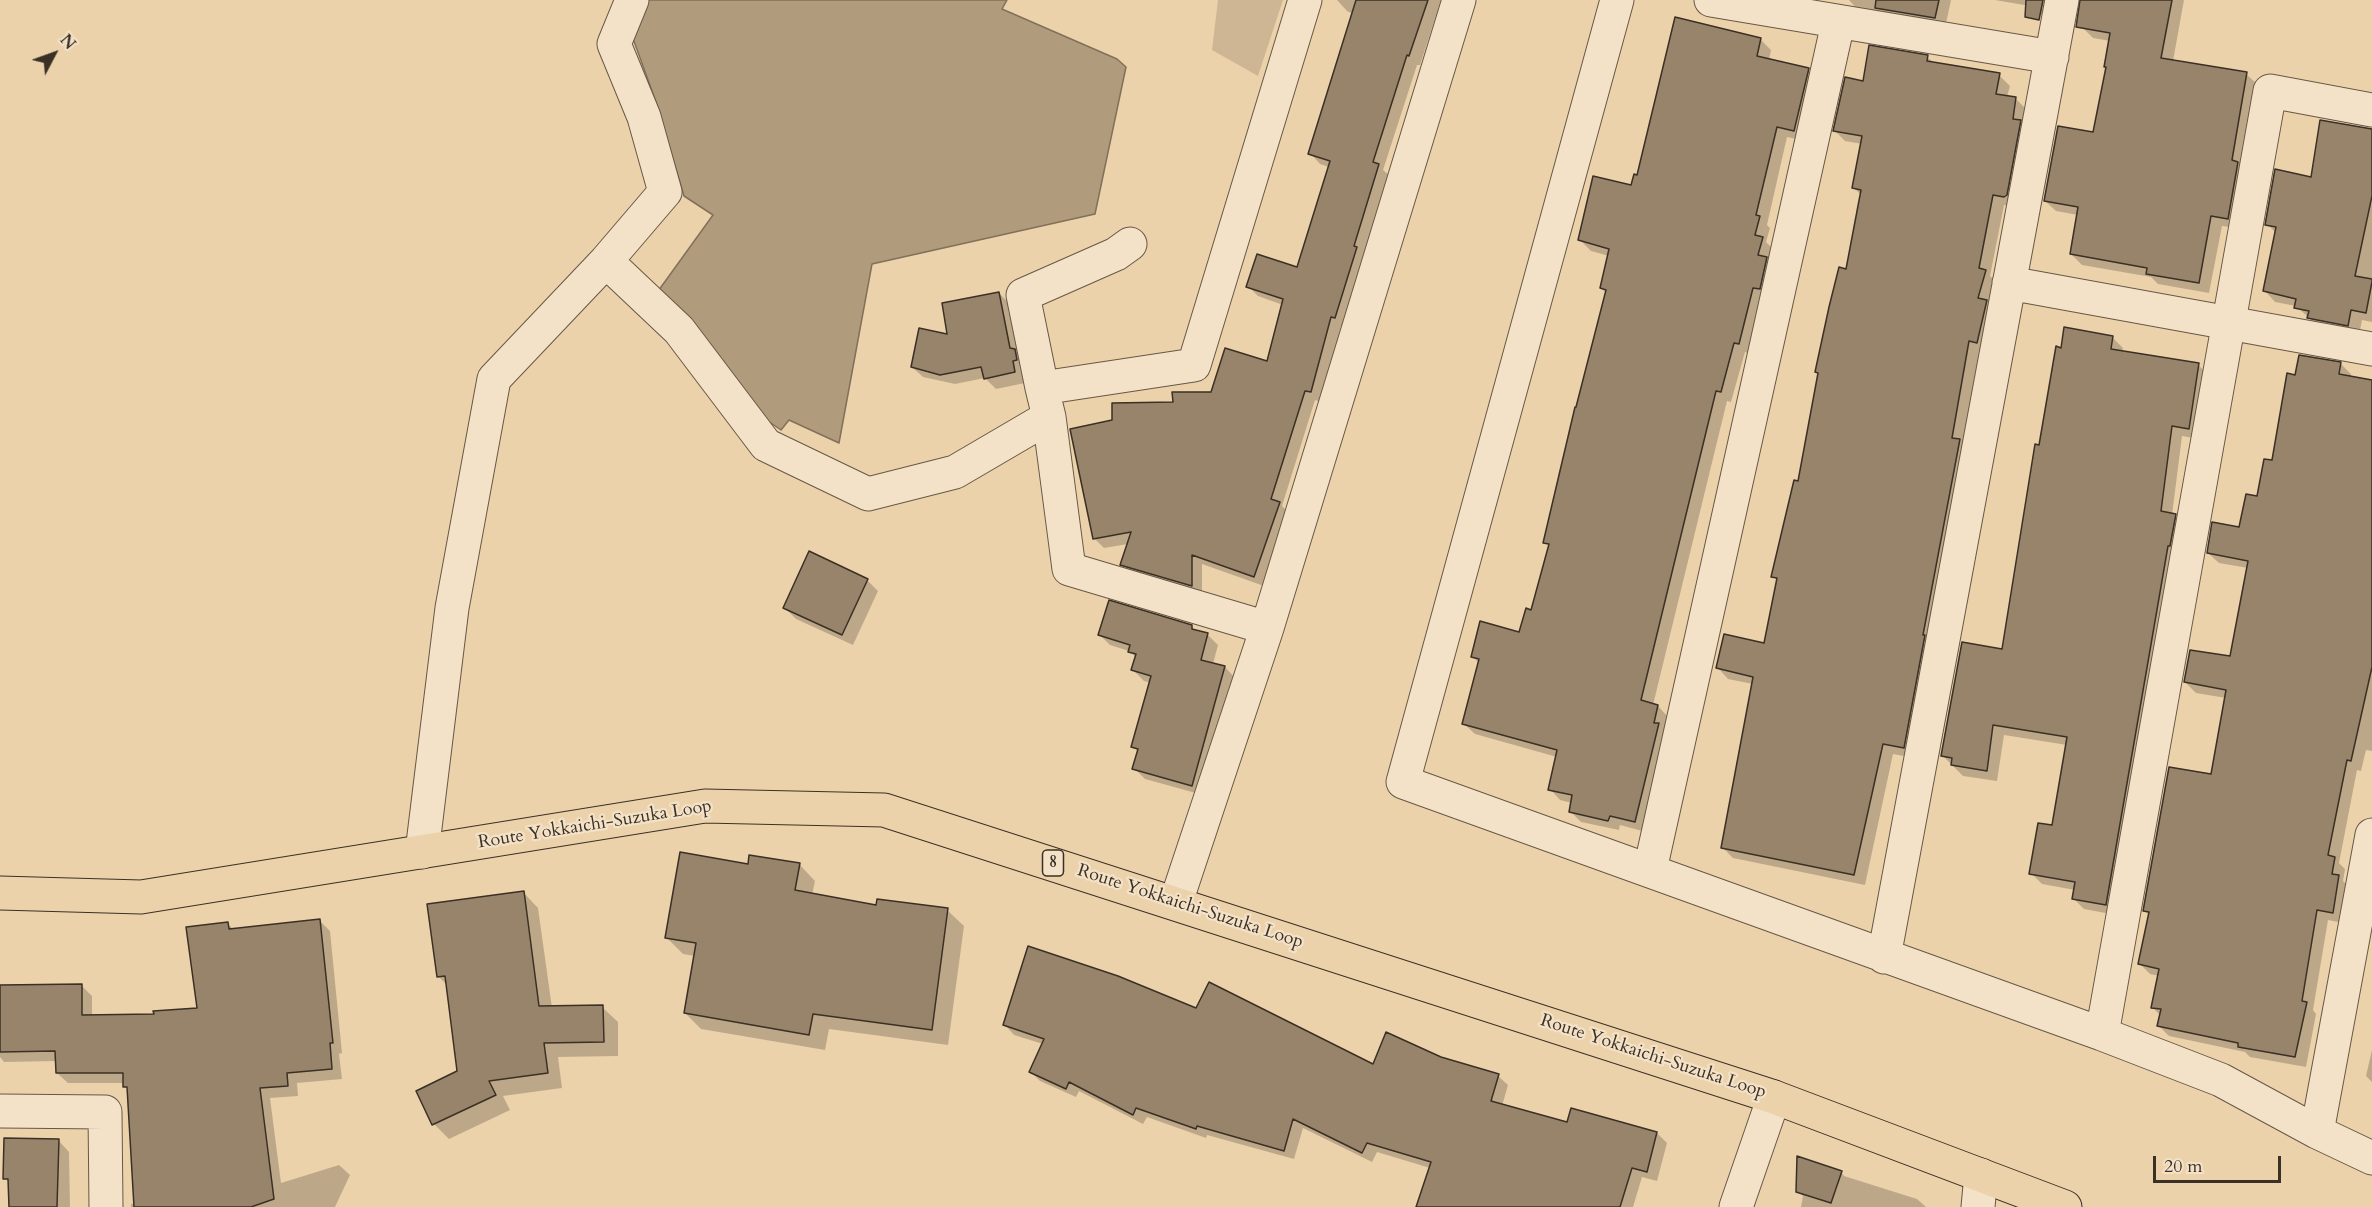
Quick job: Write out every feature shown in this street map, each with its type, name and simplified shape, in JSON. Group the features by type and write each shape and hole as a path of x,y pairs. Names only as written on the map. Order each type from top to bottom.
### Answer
{"main road":[{"name":"Route Yokkaichi-Suzuka Loop","path":"0,893 141,897 705,806 884,810 1176,902 1774,1097 2065,1207"}],"street":[{"path":"422,852 452,608 494,379 606,261 665,192 644,117 614,44 632,0"},
{"path":"606,261 679,330 766,445 868,494 956,472 1045,402 1194,365 1305,0"},
{"path":"1176,902 1267,628 1459,0"},
{"path":"1617,0 1403,782 2102,1034 2221,1080 2317,1132 2372,1158"},
{"path":"1711,0 2052,57"},
{"path":"1884,957 2062,0"},
{"path":"1650,870 1838,23"},
{"path":"2102,1034 2270,91 2372,110"},
{"path":"1130,243 1116,254 1023,295 1045,402 1068,569 1267,628"},
{"path":"2009,283 2372,349"},
{"path":"2317,1132 2372,835"},
{"path":"1736,1207 1774,1097"},
{"path":"0,1111 105,1112 106,1207"},
{"path":"1978,1207 1981,1175"}],"shaded area":[{"path":"647,0 1007,0 1002,9 1117,59 1126,67 1095,214 872,264 839,443 789,420 781,430 768,421 656,294 713,215 684,196 656,102 631,33"},
{"path":"1218,0 1283,0 1258,76 1212,50"}],"building":[{"path":"1356,0 1428,0 1409,56 1407,55 1373,162 1379,164 1335,318 1331,317 1311,392 1305,391 1271,499 1280,502 1254,577 1192,555 1192,586 1120,565 1131,532 1093,539 1070,429 1112,420 1112,403 1173,402 1172,392 1211,392 1225,348 1267,361 1283,299 1246,287 1257,254 1297,267 1330,161 1308,154"},
{"path":"1876,0 1939,0 1935,18 1875,8"},
{"path":"2026,0 2043,0 2039,20 2025,17"},
{"path":"2080,0 2172,0 2161,58 2247,72 2232,160 2238,162 2228,219 2211,216 2199,283 2146,274 2147,268 2070,254 2078,207 2044,201 2058,126 2093,132 2106,67 2104,67 2110,33 2076,27"},
{"path":"1675,17 1761,38 1757,56 1809,68 1794,131 1777,127 1756,215 1760,216 1755,235 1763,237 1758,255 1767,257 1760,289 1753,288 1739,344 1734,343 1721,392 1716,391 1641,700 1658,705 1654,723 1659,723 1635,822 1610,816 1608,821 1569,812 1572,795 1548,790 1557,750 1462,724 1479,659 1471,657 1480,621 1519,632 1526,608 1531,610 1549,544 1543,543 1575,407 1606,290 1600,288 1609,249 1578,240 1593,176 1631,185 1634,174 1637,175"},
{"path":"1869,45 1928,55 1927,61 2000,73 1996,94 2016,97 2013,119 2021,120 2007,195 2004,197 1993,195 1979,268 1986,270 1978,298 1987,300 1977,343 1969,341 1952,438 1960,439 1904,748 1883,744 1854,875 1721,848 1753,677 1716,668 1724,634 1764,643 1777,578 1771,577 1794,480 1798,481 1818,373 1815,372 1829,307 1839,267 1846,269 1861,190 1852,188 1862,136 1833,131 1845,77 1863,81"},
{"path":"2320,120 2372,129 2372,196 2355,276 2372,279 2372,282 2366,313 2351,310 2348,326 2307,318 2309,311 2294,308 2296,299 2263,291 2276,227 2265,225 2275,169 2311,177"},
{"path":"999,292 1010,348 1015,349 1017,360 1013,361 1015,372 984,379 981,367 940,375 911,367 919,328 947,334 942,303"},
{"path":"2064,327 2113,336 2111,349 2199,363 2189,429 2172,426 2161,511 2176,514 2170,546 2168,546 2106,905 2072,899 2075,882 2029,874 2038,823 2052,825 2067,737 1993,725 1987,771 1951,765 1952,758 1941,756 1962,642 2002,649 2035,444 2039,445 2056,346 2061,348"},
{"path":"2299,355 2341,362 2339,374 2372,380 2372,667 2351,761 2347,760 2328,855 2335,857 2332,874 2339,875 2333,913 2317,910 2302,1001 2307,1002 2295,1057 2238,1047 2238,1043 2157,1026 2161,1009 2151,1008 2159,969 2138,964 2149,912 2143,911 2169,767 2211,774 2226,690 2184,682 2190,650 2230,656 2248,561 2207,553 2212,522 2239,527 2246,494 2257,496 2264,459 2272,460 2287,373 2295,375"},
{"path":"809,551 868,579 842,635 783,608"},
{"path":"1109,600 1192,625 1192,629 1208,633 1201,660 1225,666 1192,786 1132,769 1138,749 1131,747 1151,676 1131,670 1136,654 1128,652 1130,645 1098,635"},
{"path":"680,852 748,864 749,855 800,863 795,890 876,905 877,899 948,908 932,1030 813,1014 809,1035 684,1013 696,943 665,938"},
{"path":"524,891 539,1006 603,1005 604,1042 544,1043 548,1073 489,1081 496,1095 432,1125 416,1091 457,1071 445,976 437,977 427,904"},
{"path":"320,919 333,1043 330,1043 332,1069 287,1073 288,1086 260,1088 274,1199 251,1207 134,1207 127,1087 123,1087 123,1073 56,1073 55,1051 0,1052 0,985 82,984 82,1015 154,1014 153,1011 197,1008 186,927 228,922 229,929"},
{"path":"1028,946 1118,976 1196,1008 1209,982 1373,1064 1386,1032 1441,1057 1499,1074 1491,1101 1567,1122 1571,1108 1657,1132 1647,1172 1632,1168 1620,1207 1416,1207 1431,1162 1367,1143 1362,1153 1293,1119 1284,1151 1197,1126 1196,1129 1136,1108 1133,1115 1069,1082 1066,1089 1029,1072 1044,1039 1003,1025"},
{"path":"4,1138 59,1139 57,1207 9,1207 8,1179 3,1179"},
{"path":"1797,1156 1842,1171 1831,1203 1796,1192"}]}
